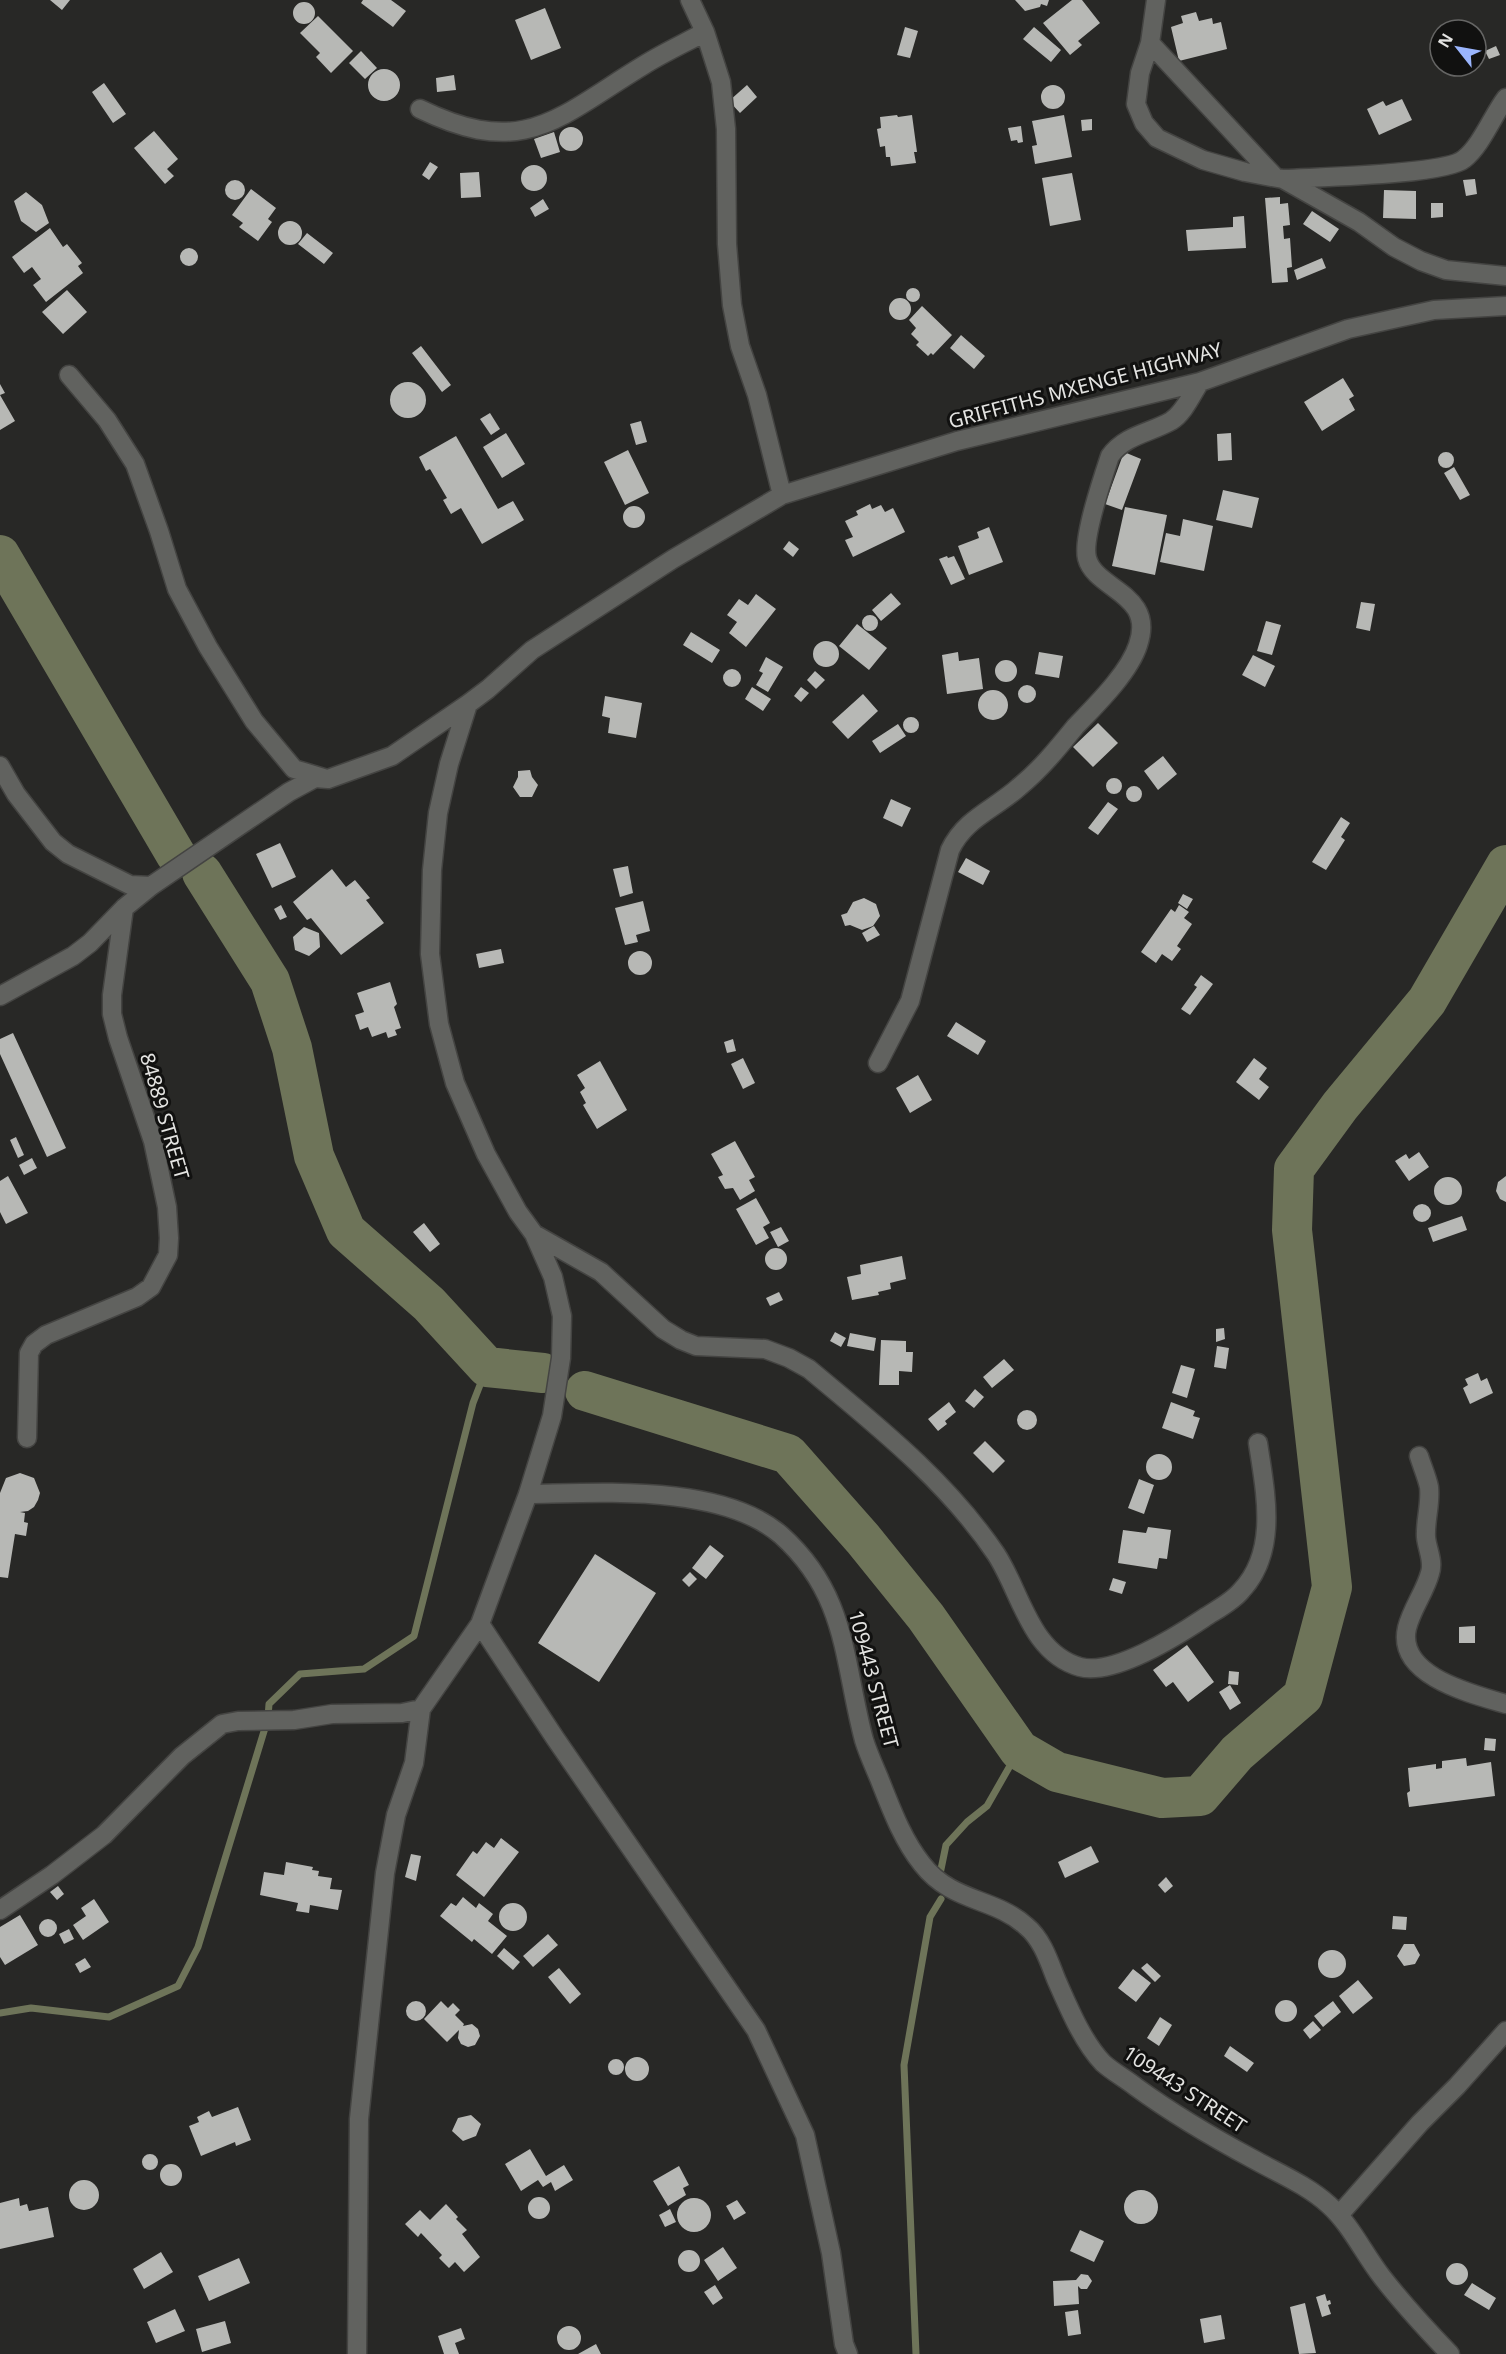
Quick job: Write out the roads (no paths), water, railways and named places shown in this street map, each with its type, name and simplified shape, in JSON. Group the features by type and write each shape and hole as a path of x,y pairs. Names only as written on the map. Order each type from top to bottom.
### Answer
{"street":[{"path":"690,0 705,32 721,82 726,129 727,244 732,305 740,346 757,395 782,495"},
{"path":"1156,0 1150,43 1140,73 1136,104 1144,123 1157,138 1203,160 1245,172 1278,177 1426,169 1454,165 1470,154 1506,98"},
{"path":"420,109 455,124 486,132 516,131 541,126 562,117 645,64 705,32"},
{"path":"1150,43 1278,177 1359,222 1394,247 1421,261 1446,270 1506,276"},
{"name":"GRIFFITHS MXENGE HIGHWAY","path":"0,996 73,956 90,944 124,908 151,886 289,792 315,778 328,779 392,756 488,689 532,650 674,559 782,495 957,441 1200,382 1348,329 1434,310 1506,306"},
{"path":"69,375 107,420 135,464 177,589 208,647 254,721 294,769 328,779"},
{"path":"878,1063 910,1001 946,862 956,837 981,813 1019,788 1099,701 1133,659 1142,627 1138,613 1127,598 1090,567 1086,556 1089,530 1110,456 1115,449 1135,436 1174,420 1200,382"},
{"path":"357,2354 359,2119 385,1874 396,1815 414,1763 421,1709 480,1624 528,1494 552,1416 561,1358 562,1316 553,1277 534,1234 518,1212 486,1155 455,1083 439,1024 430,954 432,870 438,813 449,764 468,704"},
{"path":"0,766 16,794 53,842 68,854 130,885 151,886"},
{"name":"84889 STREET","path":"27,1438 29,1397 27,1367 29,1353 34,1344 46,1335 137,1297 151,1287 168,1255 170,1238 167,1207 153,1141 112,1014 112,995 124,908"},
{"path":"534,1234 601,1272 663,1329 681,1340 696,1346 765,1349 809,1369 912,1457 944,1488 997,1555 1017,1598 1044,1643 1064,1661 1083,1668 1118,1665 1144,1653 1202,1619 1241,1592 1255,1571 1264,1549 1266,1532 1266,1501 1258,1443"},
{"path":"1419,1456 1429,1486 1426,1539 1431,1572 1407,1628 1405,1639 1409,1652 1416,1664 1444,1682 1473,1695 1506,1704"},
{"name":"109443 STREET","path":"528,1494 620,1492 702,1501 745,1515 778,1533 820,1579 829,1598 848,1657 864,1742 895,1819 919,1861 946,1888 1011,1916 1028,1927 1045,1951 1063,1995 1087,2041 1103,2062 1160,2104 1208,2135 1312,2192 1339,2215 1380,2275 1450,2354"},
{"path":"480,1624 555,1738 756,2030 805,2135 831,2253 844,2344 848,2354"},
{"path":"0,1910 104,1835 182,1756 222,1724 238,1721 294,1720 332,1714 402,1713 421,1709"},
{"path":"1339,2215 1419,2123 1457,2086 1506,2031"}],"waterway":[{"path":"0,555 176,855"},
{"path":"585,1391 788,1454 863,1539 926,1617 1019,1750 1057,1772 1162,1798 1200,1796 1237,1753 1303,1696 1332,1587 1292,1230 1294,1169 1340,1106 1427,1001 1506,865"},
{"path":"202,873 270,981 292,1048 314,1156 346,1231 429,1304 487,1367 543,1373"},
{"path":"268,1717 269,1704 300,1674 364,1669 414,1636 473,1403 487,1367"},
{"path":"0,2013 31,2008 109,2017 178,1986 198,1947 265,1728"},
{"path":"940,1874 946,1845 967,1822 987,1806 1019,1750"},
{"path":"916,2354 904,2065 930,1917 941,1899"}]}
